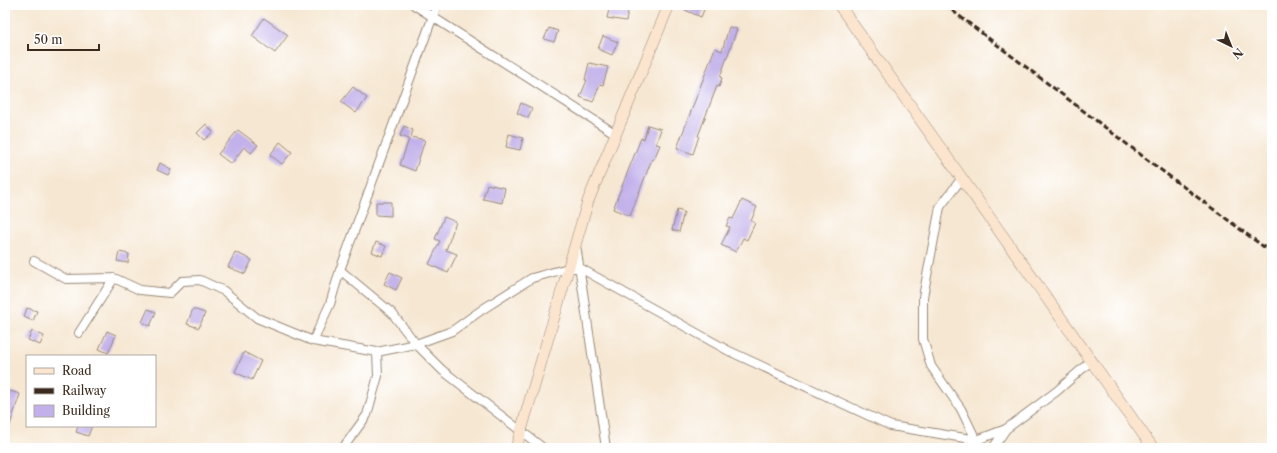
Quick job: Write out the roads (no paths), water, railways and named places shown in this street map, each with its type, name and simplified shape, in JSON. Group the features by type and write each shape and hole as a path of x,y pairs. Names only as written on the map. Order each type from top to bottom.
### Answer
{"main road":[{"path":"516,448 574,268 576,242 588,201 669,5"},
{"path":"839,5 1153,448"}],"street":[{"path":"414,5 616,134"},
{"path":"313,342 330,304 340,270 433,17 436,5"},
{"path":"962,178 940,207 923,296 923,339 931,366 961,408 979,444"},
{"path":"34,262 66,279 114,278 140,290 170,293 182,281 200,280 224,291 257,318 313,342 377,352 416,344 452,331 483,309 532,278 574,268 729,351 891,426 979,444 1006,429 1057,391 1092,360"},
{"path":"574,268 606,448"},
{"path":"340,270 392,313 416,344 442,370 543,448"},
{"path":"79,333 114,278"},
{"path":"343,448 367,415 378,376 377,352"},
{"path":"993,448 1006,429"}],"railway":[{"path":"945,5 1272,253"}]}
